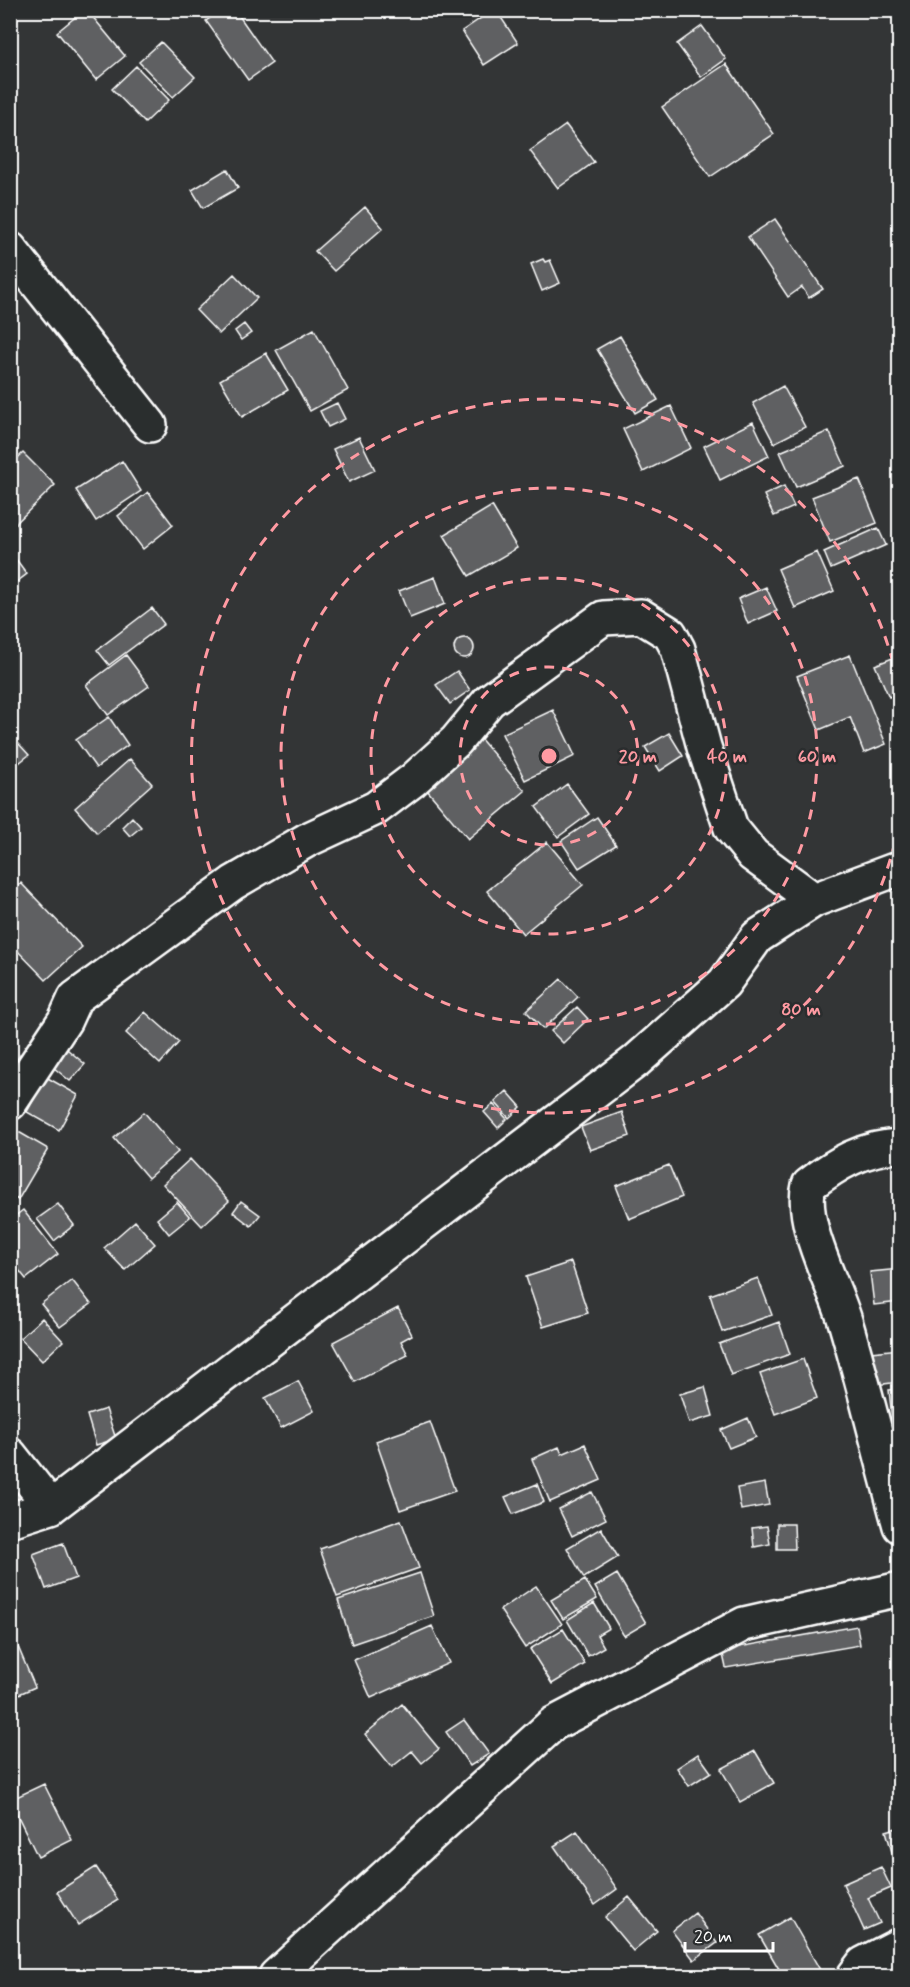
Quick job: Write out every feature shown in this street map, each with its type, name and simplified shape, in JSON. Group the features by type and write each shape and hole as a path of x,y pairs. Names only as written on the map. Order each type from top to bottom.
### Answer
{"street":[{"path":"10,249 150,425"},
{"path":"10,1103 65,1020 75,998 233,883 307,840 376,808 413,780 456,741 489,700 603,618 640,616 670,634 678,649 704,747 731,828 753,855 814,900"},
{"path":"10,1520 51,1508 636,1061 724,983 757,937 814,900 900,868"},
{"path":"900,1146 886,1146 849,1157 809,1185 805,1200 830,1284 844,1318 900,1526"},
{"path":"10,1455 51,1508"},
{"path":"276,1977 553,1724 744,1624 900,1588"},
{"path":"854,1977 863,1964 900,1945"}],"building":[{"path":"87,10 125,56 96,80 57,32"},
{"path":"221,10 235,10 272,63 248,80 206,21"},
{"path":"496,10 518,43 484,65 462,31"},
{"path":"702,26 726,59 701,77 677,44"},
{"path":"161,42 195,77 173,97 139,62"},
{"path":"726,64 774,134 710,177 662,107"},
{"path":"136,66 169,100 145,123 112,89"},
{"path":"566,125 594,162 558,188 530,151"},
{"path":"227,169 238,188 203,208 192,190"},
{"path":"365,207 383,228 334,271 315,251"},
{"path":"775,219 823,289 809,298 802,287 788,297 748,237"},
{"path":"543,259 545,262 550,260 560,283 542,291 531,264"},
{"path":"234,274 257,298 219,334 196,310"},
{"path":"244,324 251,333 241,340 235,331"},
{"path":"314,329 348,390 310,411 276,350"},
{"path":"620,336 658,400 635,413 597,349"},
{"path":"266,353 288,390 242,417 220,380"},
{"path":"783,386 805,427 774,443 753,403"},
{"path":"337,403 345,419 328,427 320,411"},
{"path":"671,406 691,448 643,472 623,429"},
{"path":"753,422 769,456 720,480 704,446"},
{"path":"829,431 845,466 796,487 780,452"},
{"path":"359,437 375,470 349,482 333,449"},
{"path":"23,453 55,485 10,529 10,465"},
{"path":"122,461 141,491 96,521 76,490"},
{"path":"859,479 877,523 830,542 812,497"},
{"path":"784,486 794,507 774,516 764,495"},
{"path":"148,492 173,525 143,549 118,516"},
{"path":"492,506 517,548 469,576 444,535"},
{"path":"878,528 886,545 831,569 824,552"},
{"path":"10,551 27,574 10,587"},
{"path":"817,552 834,591 795,608 778,569"},
{"path":"435,577 445,604 410,618 399,591"},
{"path":"766,587 777,611 748,624 738,599"},
{"path":"152,608 164,624 109,665 97,650"},
{"path":"900,608 900,623 894,610"},
{"path":"464,638 471,641 474,648 471,655 464,658 457,655 454,648 457,641"},
{"path":"126,655 149,686 108,715 86,685"},
{"path":"850,655 886,744 864,753 850,717 819,730 797,676"},
{"path":"900,655 900,693 889,697 875,665"},
{"path":"457,671 470,690 450,704 436,685"},
{"path":"553,710 575,756 525,780 502,734"},
{"path":"109,717 128,745 96,768 76,740"},
{"path":"669,733 683,756 660,771 645,747"},
{"path":"479,737 525,791 468,839 422,784"},
{"path":"19,744 29,755 10,770 10,751"},
{"path":"130,759 152,784 97,833 75,808"},
{"path":"567,784 589,814 558,837 536,807"},
{"path":"132,817 141,827 130,836 122,827"},
{"path":"597,817 616,845 579,868 561,841"},
{"path":"547,842 583,885 523,934 487,891"},
{"path":"21,883 82,947 46,980 10,943 10,893"},
{"path":"561,979 578,997 543,1029 526,1011"},
{"path":"577,1007 588,1019 563,1043 551,1031"},
{"path":"145,1012 179,1042 160,1064 126,1033"},
{"path":"62,1045 85,1064 70,1081 48,1063"},
{"path":"46,1077 78,1095 59,1130 27,1112"},
{"path":"507,1091 521,1107 509,1118 495,1102"},
{"path":"493,1104 507,1119 498,1128 484,1112"},
{"path":"144,1112 178,1152 148,1178 114,1138"},
{"path":"622,1112 630,1136 590,1150 581,1127"},
{"path":"10,1127 48,1149 18,1200 10,1195"},
{"path":"190,1159 229,1201 202,1226 163,1184"},
{"path":"669,1165 682,1197 629,1219 616,1186"},
{"path":"241,1201 260,1215 251,1226 233,1212"},
{"path":"177,1202 190,1217 169,1234 157,1219"},
{"path":"58,1204 74,1225 54,1241 37,1219"},
{"path":"23,1210 58,1254 26,1279 10,1259 10,1220"},
{"path":"135,1221 155,1244 125,1270 104,1248"},
{"path":"571,1262 588,1313 543,1327 526,1277"},
{"path":"900,1269 900,1302 874,1305 870,1272"},
{"path":"758,1278 772,1315 722,1332 710,1295"},
{"path":"72,1280 91,1304 60,1327 41,1304"},
{"path":"398,1308 412,1335 401,1341 408,1355 355,1382 333,1342"},
{"path":"42,1318 63,1341 42,1361 20,1338"},
{"path":"779,1322 790,1354 731,1375 719,1344"},
{"path":"900,1349 900,1382 875,1385 871,1352"},
{"path":"803,1359 817,1398 775,1414 760,1374"},
{"path":"298,1381 314,1411 281,1428 265,1398"},
{"path":"705,1387 713,1416 689,1423 680,1394"},
{"path":"900,1389 900,1426 893,1427 889,1390"},
{"path":"106,1409 116,1439 96,1445 87,1415"},
{"path":"748,1418 756,1437 729,1448 721,1430"},
{"path":"430,1422 455,1491 400,1510 376,1441"},
{"path":"585,1444 601,1480 550,1502 532,1459 559,1447 562,1454"},
{"path":"765,1483 769,1505 741,1510 737,1488"},
{"path":"537,1484 544,1502 513,1514 505,1497"},
{"path":"592,1492 606,1519 572,1536 559,1509"},
{"path":"401,1520 419,1568 337,1597 320,1549"},
{"path":"777,1524 794,1524 795,1549 777,1549"},
{"path":"767,1526 770,1544 754,1547 752,1528"},
{"path":"601,1528 618,1557 584,1578 567,1548"},
{"path":"63,1543 76,1578 46,1589 33,1554"},
{"path":"420,1573 434,1616 352,1644 338,1600"},
{"path":"617,1574 646,1623 624,1636 595,1587"},
{"path":"585,1580 597,1599 563,1619 551,1600"},
{"path":"536,1586 562,1624 525,1648 500,1610"},
{"path":"594,1603 609,1628 597,1635 604,1647 588,1656 567,1620"},
{"path":"432,1626 449,1663 371,1698 354,1660"},
{"path":"857,1626 860,1645 726,1668 722,1650"},
{"path":"563,1629 585,1664 552,1684 530,1649"},
{"path":"10,1630 35,1687 10,1698"},
{"path":"402,1704 439,1749 422,1763 412,1751 392,1767 365,1734"},
{"path":"464,1720 489,1754 470,1766 446,1732"},
{"path":"755,1751 774,1783 740,1802 721,1769"},
{"path":"698,1754 711,1772 689,1786 677,1768"},
{"path":"44,1784 72,1840 38,1857 10,1800"},
{"path":"900,1827 900,1880 886,1831"},
{"path":"577,1831 617,1889 595,1905 554,1846"},
{"path":"96,1867 118,1900 78,1925 57,1892"},
{"path":"881,1867 891,1888 868,1898 880,1923 864,1930 843,1884"},
{"path":"629,1897 657,1931 633,1951 605,1917"},
{"path":"695,1913 717,1943 694,1960 672,1931"},
{"path":"790,1917 820,1970 808,1976 783,1976 759,1935"}]}
